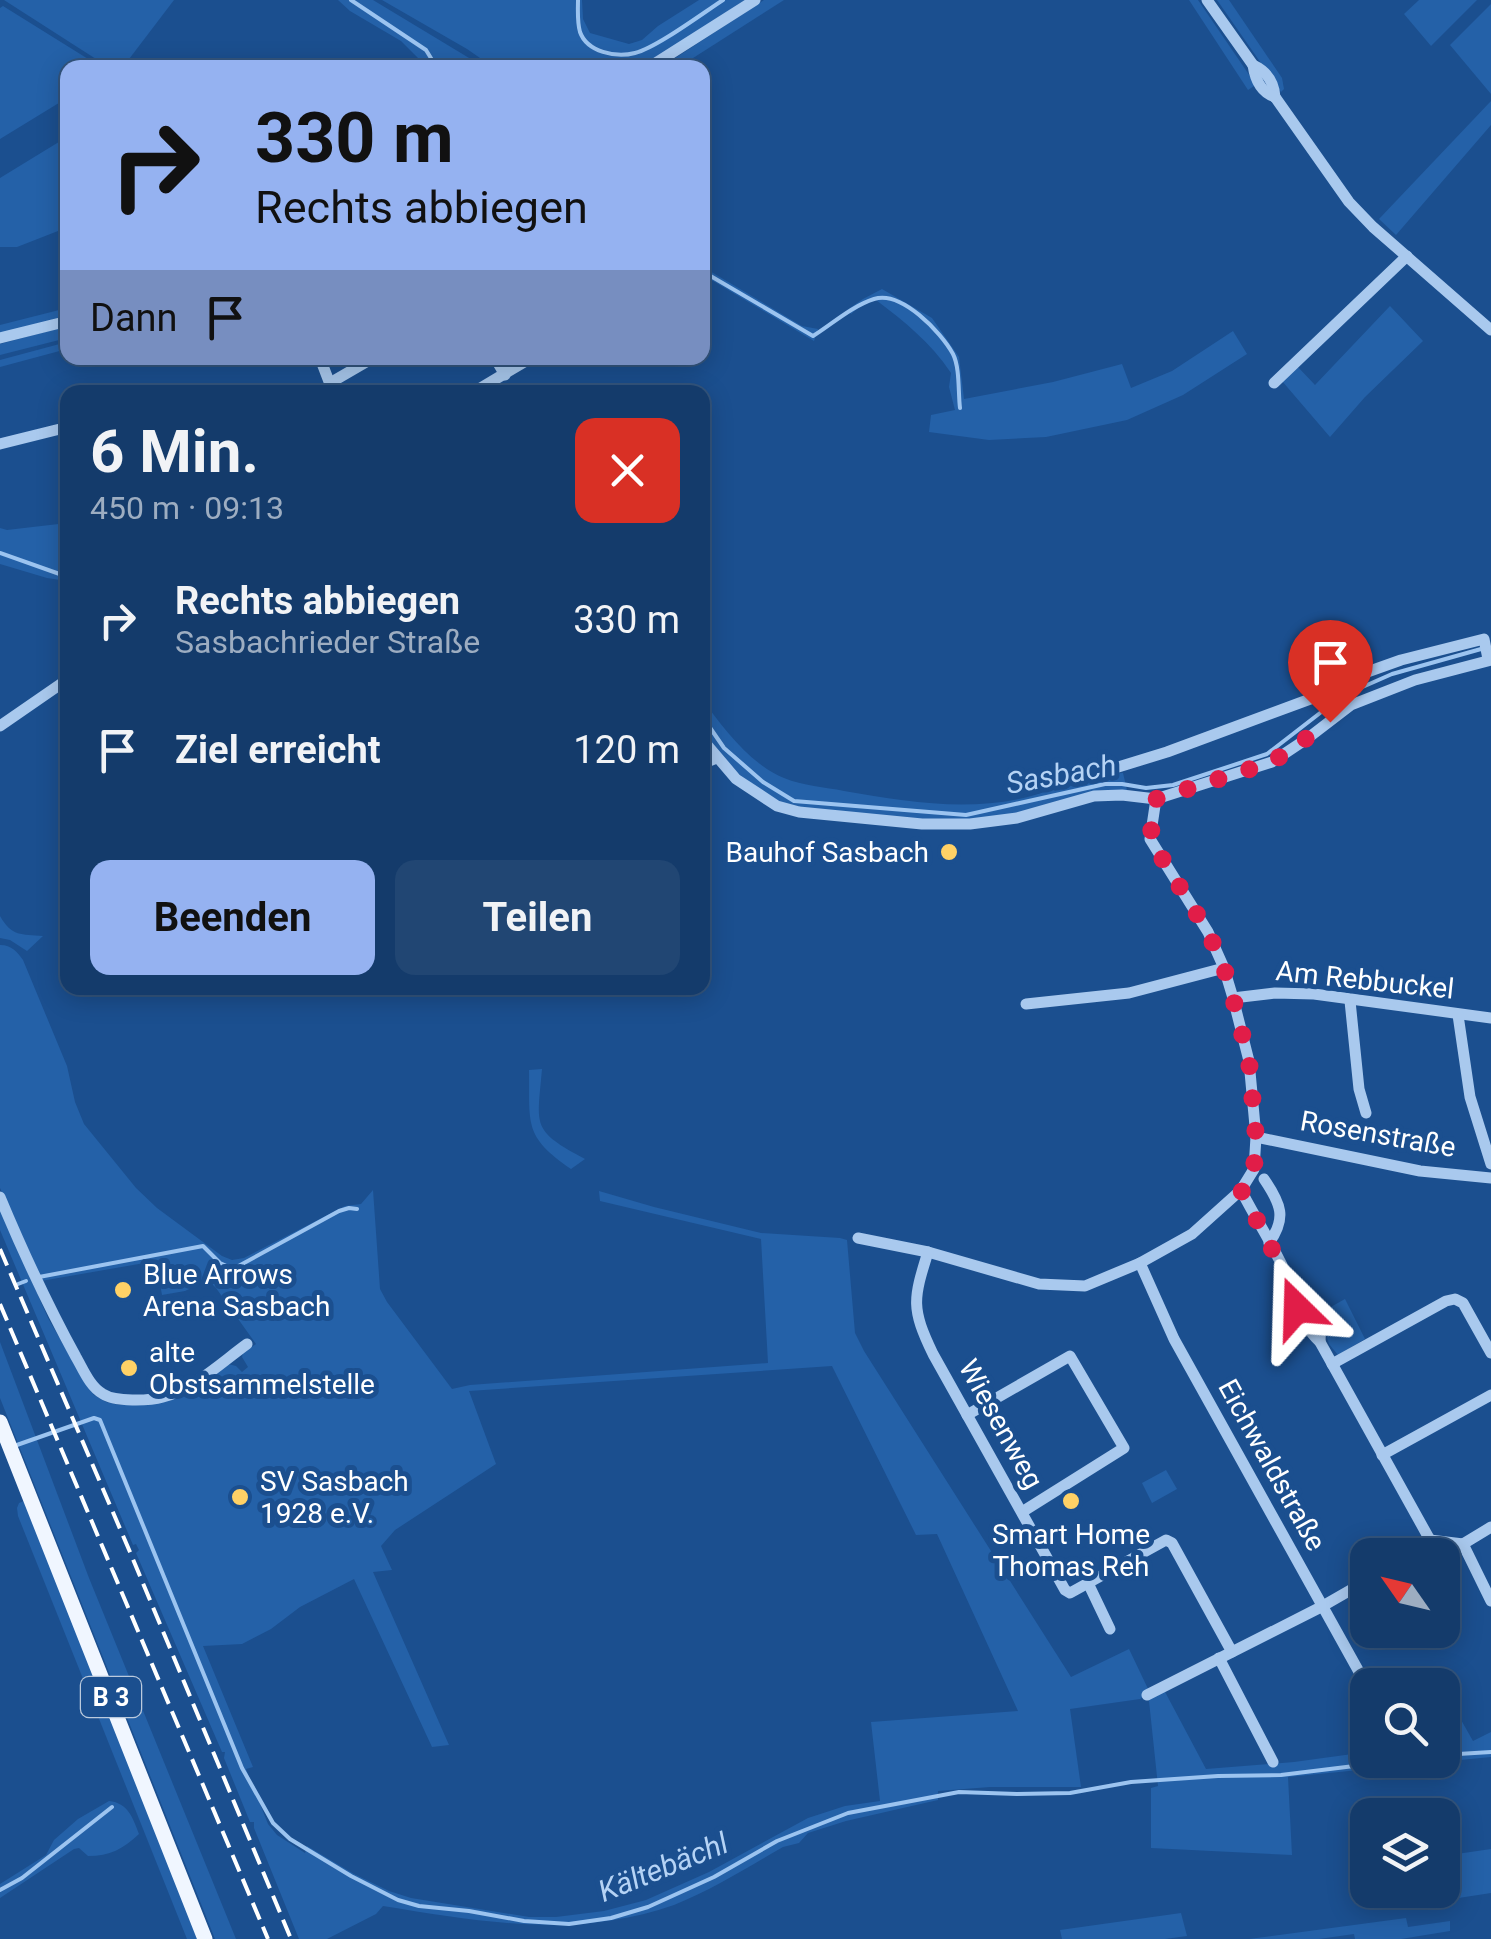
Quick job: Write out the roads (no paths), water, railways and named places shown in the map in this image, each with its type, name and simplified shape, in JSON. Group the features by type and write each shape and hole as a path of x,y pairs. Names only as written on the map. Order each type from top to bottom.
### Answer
{"main road":[{"name":"B 3","path":"3,1430 205,1939"}],"street":[{"path":"661,60 755,0"},
{"path":"1207,0 1252,65 1261,87 1277,100 1349,202 1491,330"},
{"path":"1274,383 1406,256"},
{"path":"0,338 60,323"},
{"path":"335,385 363,365"},
{"path":"499,365 505,375"},
{"path":"487,385 520,365"},
{"path":"0,444 60,429"},
{"path":"710,749 736,780 777,806 799,812 922,824 970,824 1016,818 1094,796 1122,794 1156,799 1272,762 1351,705 1488,654 1484,639 1402,660 1342,681 1313,698 1116,768"},
{"path":"3,719 60,684"},
{"path":"710,761 717,758"},
{"path":"858,1238 928,1252 1044,1284 1085,1286 1140,1263 1192,1234 1241,1190 1254,1169 1256,1137 1249,1061 1224,968 1208,932 1150,839 1156,799"},
{"path":"1026,1004 1129,994 1224,968"},
{"name":"Am Rebbuckel","path":"1233,998 1275,992 1314,994 1491,1018"},
{"path":"1350,1000 1359,1089 1366,1113"},
{"path":"1458,1016 1470,1097 1491,1164"},
{"name":"Rosenstraße","path":"1256,1137 1420,1170 1491,1178"},
{"path":"1264,1179 1281,1213 1279,1229 1269,1243"},
{"path":"1241,1190 1293,1289 1297,1308 1320,1342 1429,1538"},
{"path":"0,1198 59,1326 88,1379 106,1396 117,1400 163,1397 192,1383 247,1344"},
{"name":"Wiesenweg","path":"928,1252 915,1294 919,1324 933,1354 1065,1590 1070,1593 1088,1583"},
{"name":"Eichwaldstraße","path":"1140,1263 1174,1339 1356,1668"},
{"path":"1332,1364 1455,1299 1464,1303 1491,1353"},
{"path":"967,1414 1070,1356 1124,1448 1022,1512"},
{"path":"1382,1454 1491,1395"},
{"path":"1460,1544 1491,1526"},
{"path":"1110,1629 1088,1583 1166,1540 1172,1542 1232,1652"},
{"path":"1463,1544 1491,1601"},
{"path":"1147,1696 1350,1590"},
{"path":"1219,1658 1273,1762"}],"waterway":[{"path":"351,0 426,50 432,60"},
{"path":"578,0 578,24 584,39 595,49 619,55 655,44 723,0"},
{"path":"710,276 813,336 874,299 885,298 908,307 930,325 953,354 960,408"},
{"name":"Sasbach","path":"0,553 60,574"},
{"name":"Sasbach","path":"710,728 724,748 763,782 794,801 966,815 1105,784 1146,788 1173,785 1267,754 1342,696 1392,674 1481,649"},
{"path":"39,1277 203,1246 220,1263 233,1269 339,1211 357,1209"},
{"path":"18,1284 26,1281"},
{"name":"Kältebächl","path":"14,1446 94,1418 100,1420 242,1768 273,1823 290,1839 351,1876 419,1906 569,1924 611,1918 648,1907 714,1877 777,1841 848,1813 959,1792 1070,1793 1131,1782 1281,1775 1350,1767"},
{"name":"Kältebächl","path":"1460,1754 1491,1752"},
{"path":"0,1890 22,1878 112,1807"}],"railway":[{"path":"0,1249 291,1939"},
{"path":"0,1304 268,1939"}],"place":[{"name":"Bauhof Sasbach","path":"949,852"},
{"name":"Blue Arrows Arena Sasbach","path":"123,1290"},
{"name":"alte Obstsammelstelle","path":"129,1368"},
{"name":"SV Sasbach 1928 e.V.","path":"240,1497"},
{"name":"Smart Home Thomas Reh","path":"1071,1501"}]}
